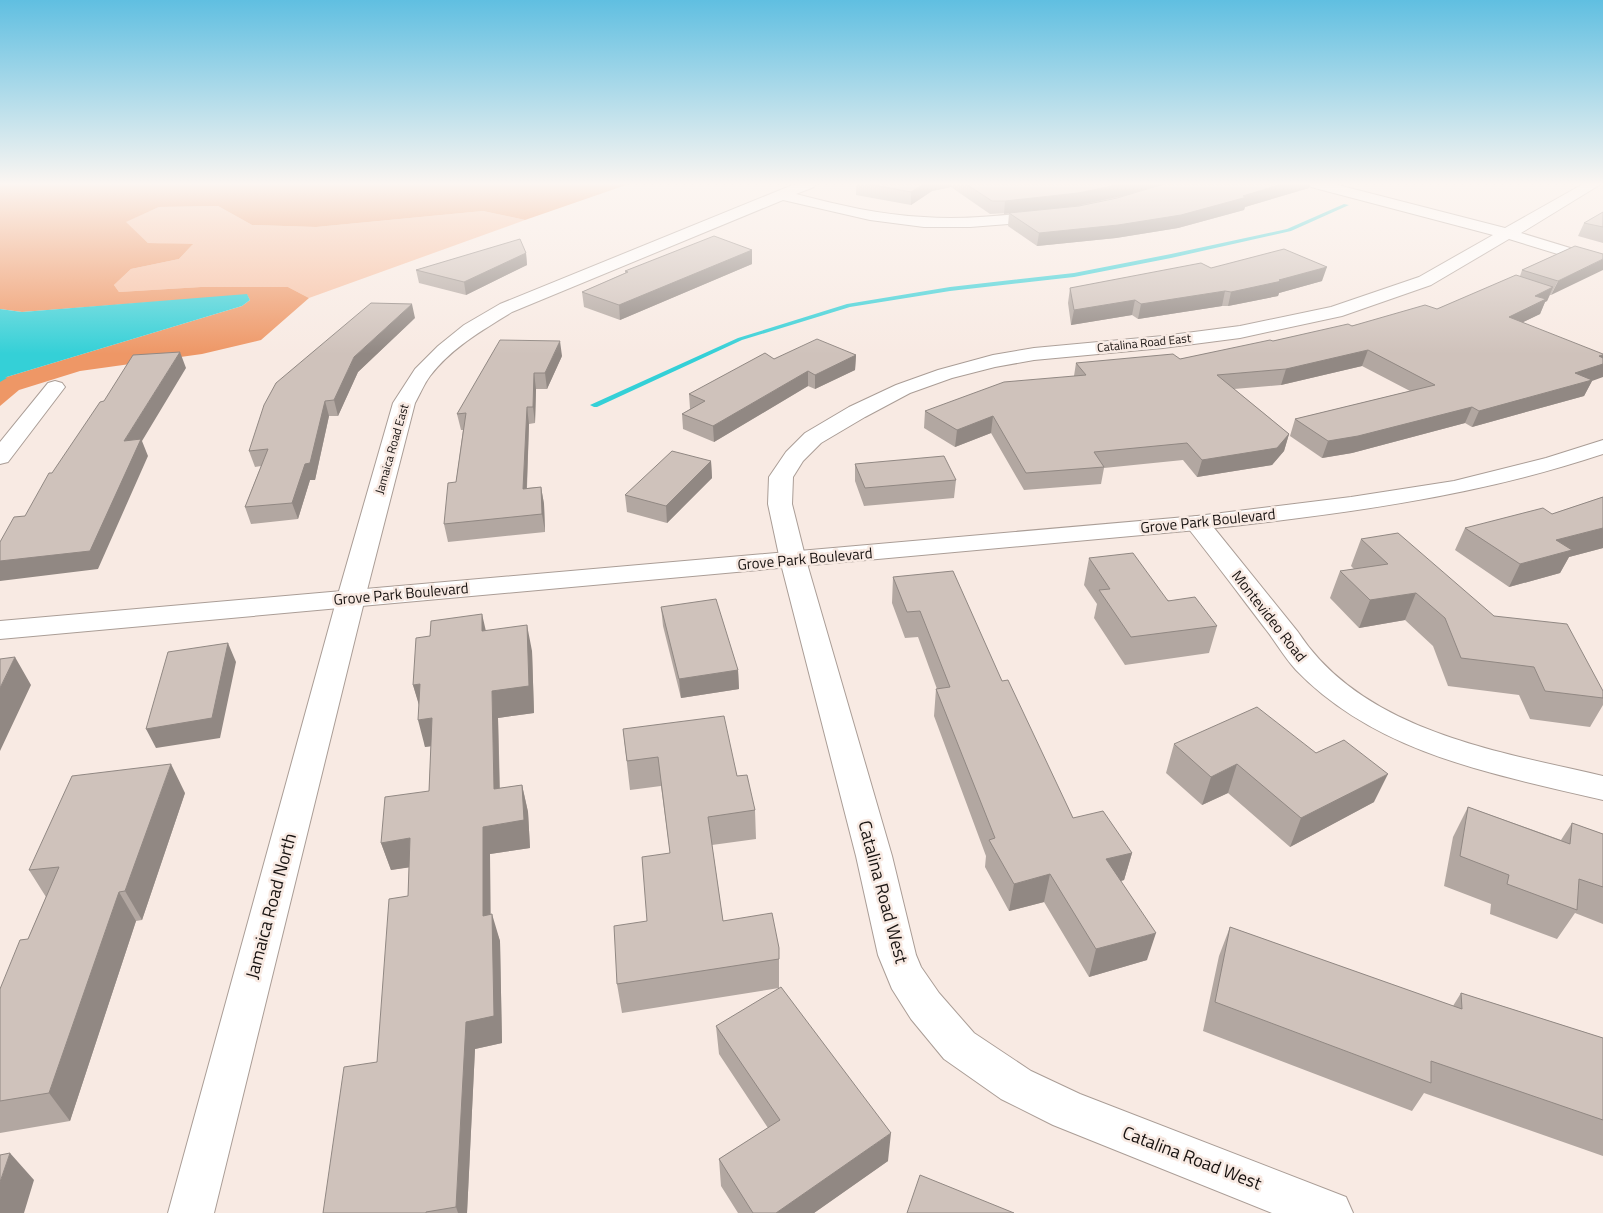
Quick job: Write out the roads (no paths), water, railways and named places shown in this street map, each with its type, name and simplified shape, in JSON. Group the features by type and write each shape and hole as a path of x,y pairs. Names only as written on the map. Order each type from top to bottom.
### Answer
{"street":[{"name":"Jamaica Road East","path":"350,598 404,403 422,374 445,350 471,329 524,300 669,241"},
{"name":"Catalina Road East","path":"793,560 780,504 781,477 785,470 794,457 814,438 857,412 903,389 945,374 993,361 1034,354 1163,342 1240,332 1336,312 1425,281 1496,241"},
{"path":"1529,241 1603,264"},
{"path":"0,457 55,387"},
{"name":"Grove Park Boulevard","path":"0,630 1197,523 1342,507 1460,487 1528,471 1603,447"},
{"name":"Montevideo Road","path":"1197,523 1288,638 1294,651 1341,695 1391,725 1472,756 1603,788"},
{"name":"Catalina Road West","path":"793,560 874,856 897,955 906,977 925,1006 959,1046 1016,1086 1068,1110 1330,1213"},
{"name":"Jamaica Road North","path":"191,1213 350,598"}],"water":[{"path":"247,294 250,300 242,306 0,379 0,309 22,312"}],"waterway":[{"path":"594,405 740,339 849,305 950,289 1074,275 1241,241"}]}
